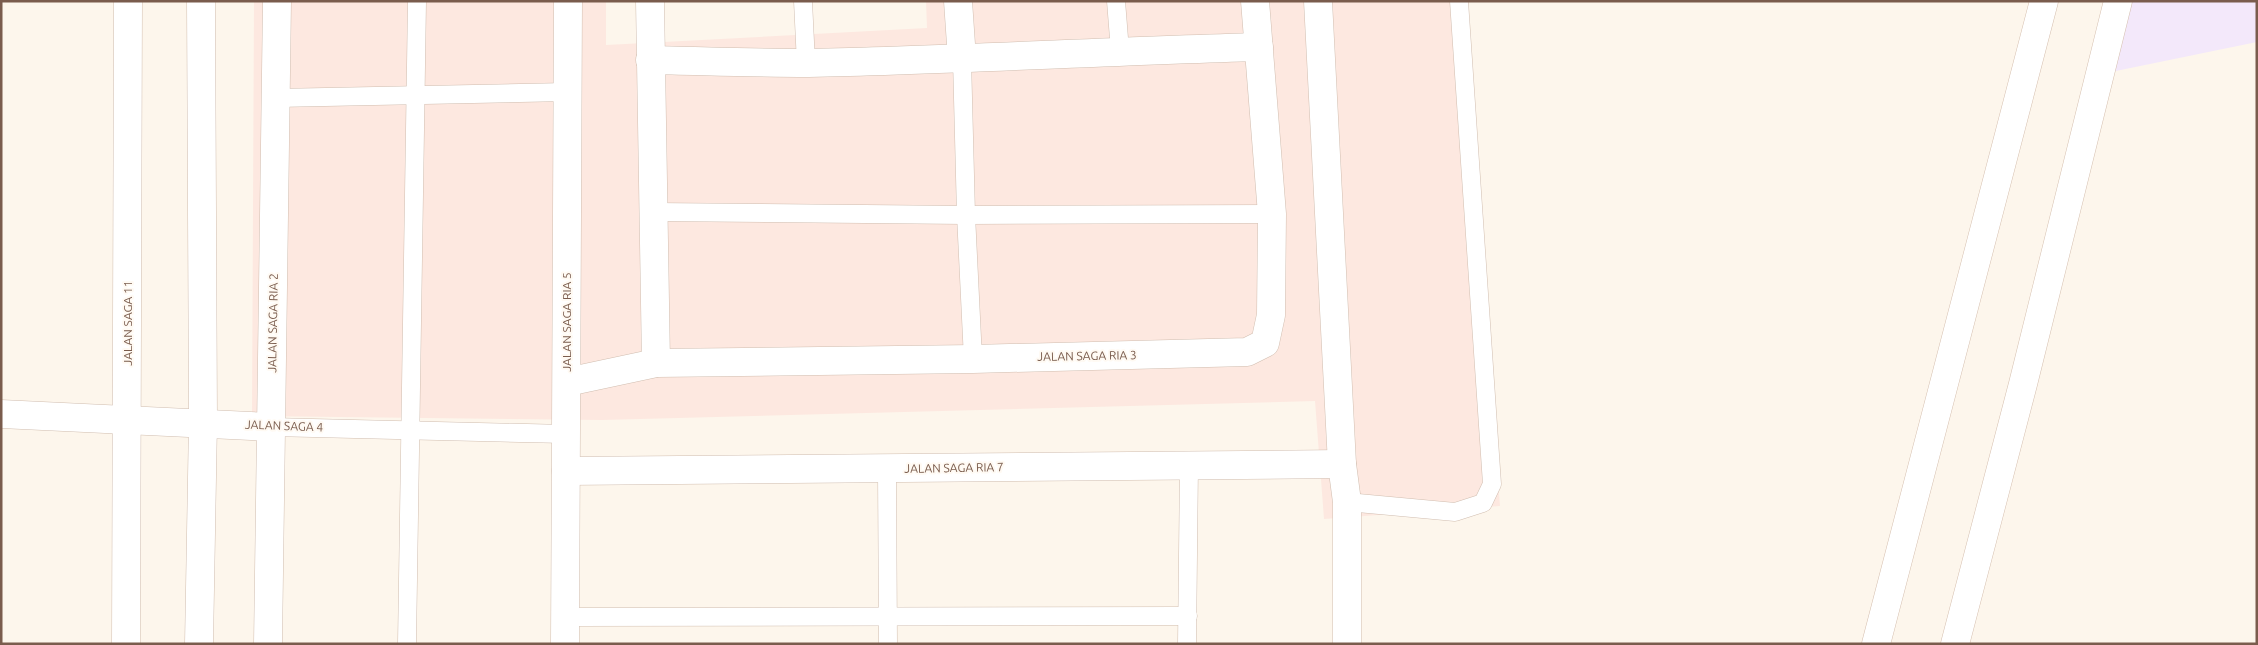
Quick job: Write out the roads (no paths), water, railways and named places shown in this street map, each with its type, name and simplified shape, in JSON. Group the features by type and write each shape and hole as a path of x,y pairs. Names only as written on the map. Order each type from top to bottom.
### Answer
{"street":[{"name":"JALAN SAGA 11","path":"126,644 128,1"},
{"path":"199,644 203,422 202,1"},
{"name":"JALAN SAGA RIA 2","path":"268,644 277,1"},
{"name":"JALAN SAGA RIA 5","path":"565,644 568,1"},
{"path":"650,1 656,363"},
{"path":"958,1 962,59"},
{"name":"JALAN SAGA RIA 3","path":"567,382 656,363 973,359 1246,352 1265,343 1271,315 1272,214 1255,1"},
{"path":"1318,1 1342,464 1347,502 1347,644"},
{"path":"1876,644 2044,1"},
{"path":"1955,644 2023,384 2118,1"},
{"path":"650,60 806,63 962,59 1120,51 1259,47"},
{"name":"JALAN SAGA 4","path":"1,414 128,421 203,422 271,427"},
{"name":"JALAN SAGA RIA 7","path":"566,471 1342,464"}],"lane":[{"path":"408,644 417,1"},
{"path":"803,1 806,63"},
{"path":"1116,1 1120,51"},
{"path":"1347,502 1455,512 1483,503 1492,484 1459,1"},
{"path":"962,59 966,216 973,359"},
{"path":"276,98 567,92"},
{"path":"654,212 966,216 1272,214"},
{"name":"JALAN SAGA 4","path":"271,427 566,434"},
{"path":"1188,644 1189,465"},
{"path":"887,469 888,644"},
{"path":"565,617 1188,616"}]}
